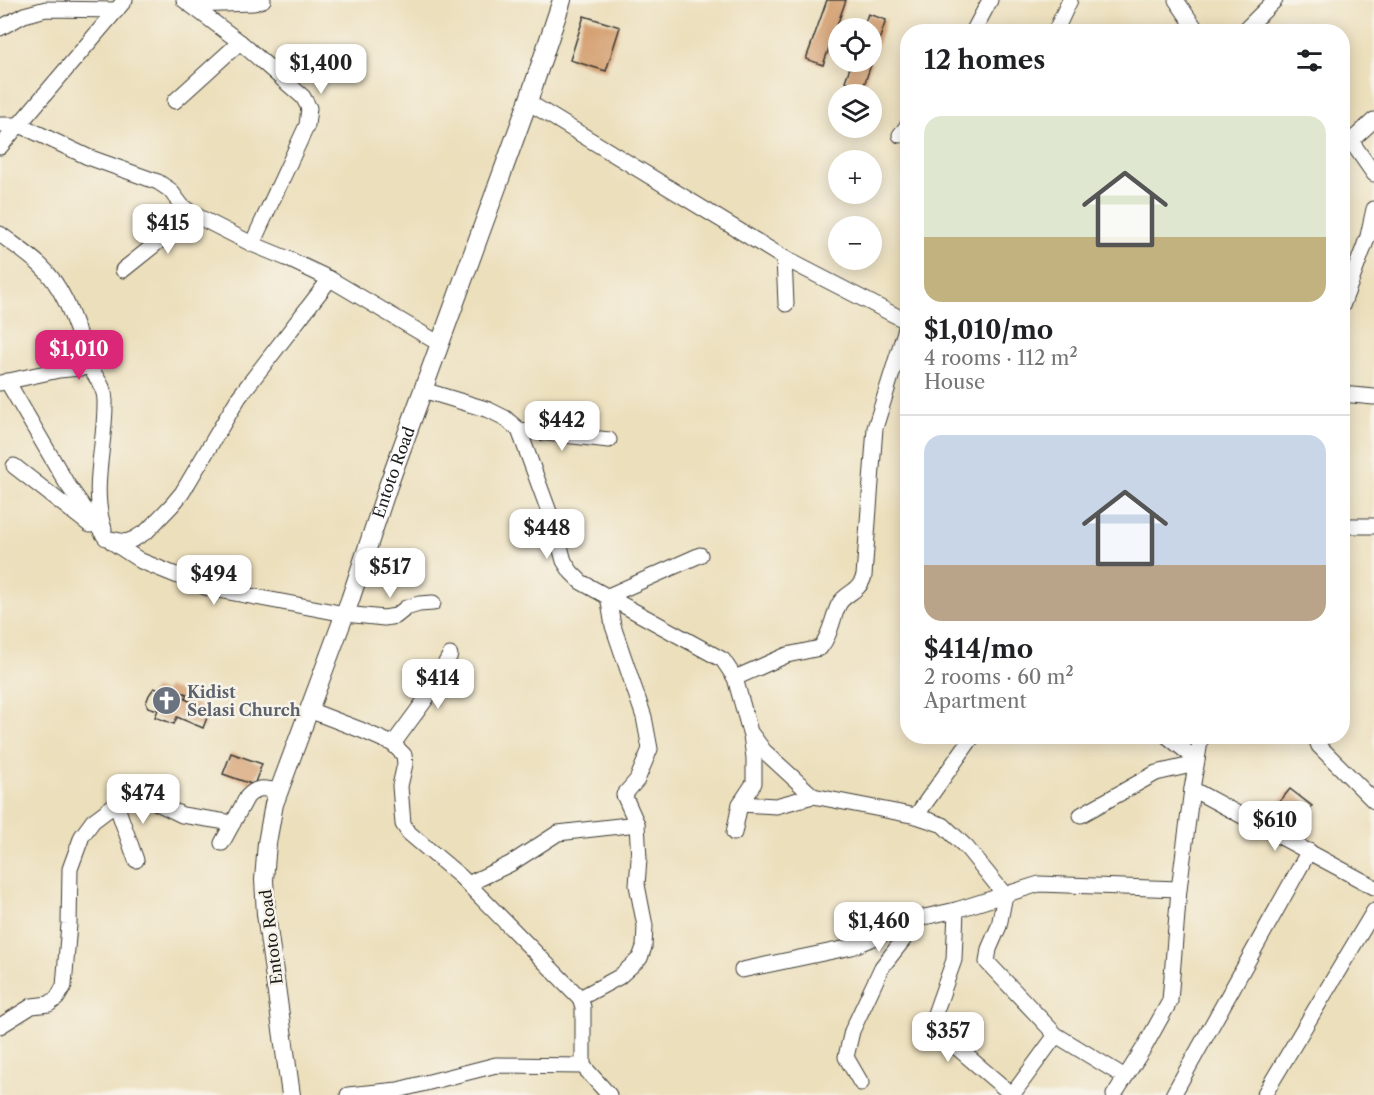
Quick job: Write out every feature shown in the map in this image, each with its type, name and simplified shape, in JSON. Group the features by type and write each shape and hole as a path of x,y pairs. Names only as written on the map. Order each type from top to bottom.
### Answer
{"main road":[{"name":"Entoto Road","path":"291,1095 266,914 264,880 267,843 274,804 345,614 423,390 528,102 562,0"}],"street":[{"path":"188,2 254,3 263,0"},
{"path":"977,24 990,0"},
{"path":"1059,24 1070,0"},
{"path":"1176,0 1192,24"},
{"path":"1251,24 1275,0"},
{"path":"188,2 240,42 303,97 309,108 307,125 252,244"},
{"path":"0,28 24,15 46,9 121,5"},
{"path":"0,147 121,5"},
{"path":"175,101 240,42"},
{"path":"528,102 784,258 900,318"},
{"path":"1350,135 1374,120"},
{"path":"0,125 20,125 88,157 158,182 170,190 182,206 193,214 252,244 330,279 440,344"},
{"path":"1350,141 1374,174"},
{"path":"1350,287 1371,237 1374,209"},
{"path":"123,270 193,214"},
{"path":"0,234 42,266 59,290 74,319 90,367 104,390 98,500 100,520 106,538"},
{"path":"784,258 786,304"},
{"path":"90,367 59,370 4,382 67,484 106,538 126,542 147,531 182,493 239,397 330,279"},
{"path":"735,678 787,655 820,648 828,637 840,603 860,588 864,576 870,475 876,428 900,348"},
{"path":"423,390 489,410 505,418 519,430 555,528 564,561 581,582 723,660 735,678 750,732 754,758 754,783 740,804 734,833"},
{"path":"1350,395 1374,397"},
{"path":"519,430 609,440"},
{"path":"14,466 106,538 141,561 208,588 345,614 391,618 406,608 433,603"},
{"path":"1350,526 1374,526"},
{"path":"608,596 700,555"},
{"path":"580,998 619,977 640,958 644,947 645,926 637,885 639,859 637,824 624,795 637,780 650,749 644,717 613,626 608,596"},
{"path":"393,744 426,699 450,655"},
{"path":"309,710 393,744 404,755 405,764 400,786 403,824 419,843 468,884 580,998 583,1007 583,1066 609,1095"},
{"path":"750,732 764,751 813,796"},
{"path":"916,816 967,744"},
{"path":"1176,744 1196,762"},
{"path":"1117,1094 1170,1001 1179,889 1199,744"},
{"path":"1318,744 1374,801"},
{"path":"1081,815 1156,773 1196,762"},
{"path":"222,843 252,791 258,788 279,791"},
{"path":"1192,789 1374,887"},
{"path":"0,1026 32,1006 49,1004 57,998 64,986 69,924 68,882 73,857 87,827 116,804 137,796 149,799 182,815 233,823"},
{"path":"740,804 776,806 813,796 916,816 943,825 967,848 1005,895 999,926 989,949 987,962 1056,1035 1125,1077"},
{"path":"116,804 136,860"},
{"path":"468,884 510,864 558,833 637,824"},
{"path":"1173,1095 1309,851"},
{"path":"742,970 852,947 920,918 956,910 1039,884 1179,889"},
{"path":"956,910 954,960 932,1022 933,1028 1010,1093 1016,1091 1056,1035"},
{"path":"1264,1095 1374,911"},
{"path":"861,1083 846,1057 852,1031 882,967 920,918"},
{"path":"348,1095 398,1090 496,1065 583,1066"}],"building":[{"path":"827,0 846,0 840,18 828,18 828,51 823,65 806,59"},
{"path":"868,14 880,18 867,18"},
{"path":"584,16 620,27 606,71 570,60"},
{"path":"882,19 886,20 882,32"},
{"path":"848,72 869,72 864,84 845,81"},
{"name":"Kidist Selasi Church","path":"167,687 187,694 185,699 210,710 203,728 177,717 174,724 155,717 158,710 148,707 146,703 149,695 154,688 165,692"},
{"path":"231,753 262,764 254,785 223,774"},
{"path":"1290,789 1312,806 1298,824 1276,806"}],"place":[{"name":"Kidist Selasi Church","path":"166,701"}]}
